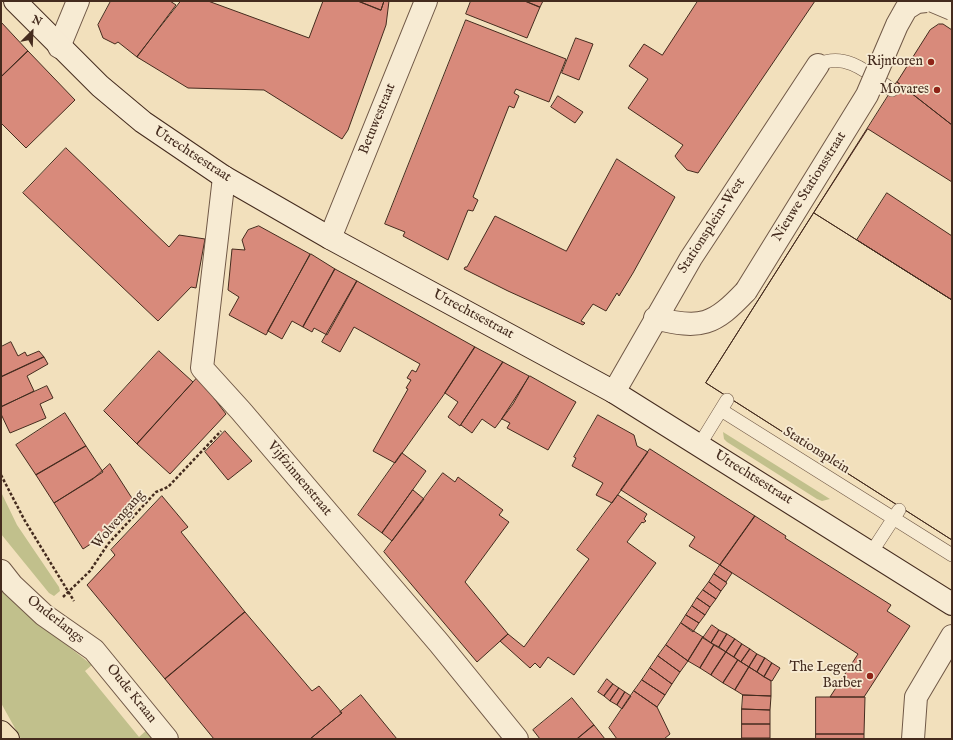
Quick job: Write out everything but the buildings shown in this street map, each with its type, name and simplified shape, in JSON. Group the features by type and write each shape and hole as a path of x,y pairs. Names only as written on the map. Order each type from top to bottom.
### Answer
{"main road":[{"path":"1,732 8,739"}],"street":[{"name":"Utrechtsestraat","path":"15,1 59,47 100,86 143,122 224,177 330,238 614,392 700,444 952,604"},
{"path":"59,47 78,1"},
{"name":"Betuwestraat","path":"330,238 426,1"},
{"name":"Nieuwe Stationsstraat","path":"655,318 680,324 707,323 728,310 746,291 867,95 897,24 906,9 917,2 926,1"},
{"path":"933,1 952,9"},
{"name":"Stationsplein-West","path":"614,392 655,318 691,258 818,65"},
{"name":"Vijfzinnenstraat","path":"224,177 202,368 241,411 439,643 517,739"},
{"name":"Onderlangs","path":"1,571 12,585 44,615 94,650"},
{"path":"913,739 916,697 952,636"},
{"name":"Oude Kraan","path":"94,650 167,739"}],"lane":[{"path":"818,65 834,60 849,62 856,65 892,90"},
{"name":"Stationsplein","path":"700,444 724,405 896,514 952,555"},
{"path":"871,553 896,514"}],"path":[{"name":"Wolvengang","path":"44,615 90,571 108,544 156,492 168,487 223,429"},
{"path":"1,475 25,521 76,604"}],"shaded area":[{"path":"723,432 830,499 822,501 817,499 727,442 724,439"},
{"path":"1,492 17,525 59,587 60,591 54,596 49,593 1,534"},
{"path":"1,584 46,629 92,665 85,671 139,737 148,729 156,739 21,739 1,703"}],"place":[{"name":"Rijntoren","path":"931,62"},
{"name":"Movares","path":"937,90"},
{"name":"The Legend Barber","path":"870,676"}]}
